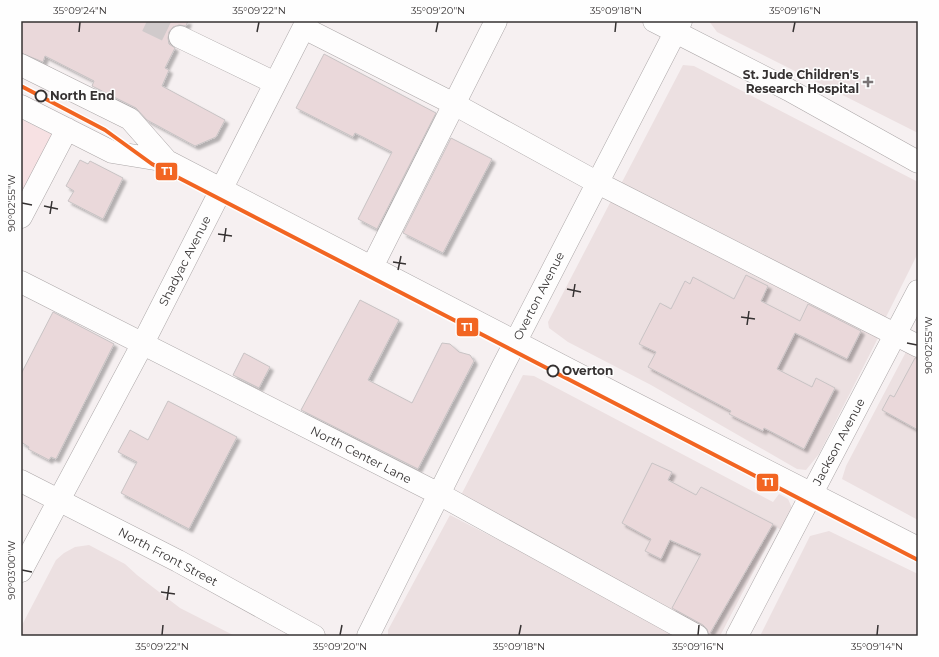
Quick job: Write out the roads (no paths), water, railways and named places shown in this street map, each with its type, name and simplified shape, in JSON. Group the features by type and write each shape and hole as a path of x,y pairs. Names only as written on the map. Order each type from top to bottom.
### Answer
{"street":[{"path":"372,267 496,21"},
{"path":"654,21 678,26 918,162"},
{"path":"306,24 598,182 918,346"},
{"name":"Shadyac Avenue","path":"21,570 142,345 274,83 306,24"},
{"name":"Overton Avenue","path":"368,636 438,494 678,26"},
{"path":"180,37 274,83"},
{"path":"21,65 130,119 167,161"},
{"path":"21,106 112,152 167,161 622,397 918,548"},
{"path":"21,218 67,129"},
{"name":"North Center Lane","path":"21,282 142,345 438,494 696,636"},
{"name":"Jackson Avenue","path":"737,636 918,291"},
{"name":"North Front Street","path":"21,481 178,561 314,636"}],"tunnel":[{"path":"147,21 180,37"}],"place":[{"name":"St. Jude Children's Research Hospital","path":"868,82"},
{"name":"North End","path":"41,96"},
{"name":"Overton","path":"553,371"}]}
